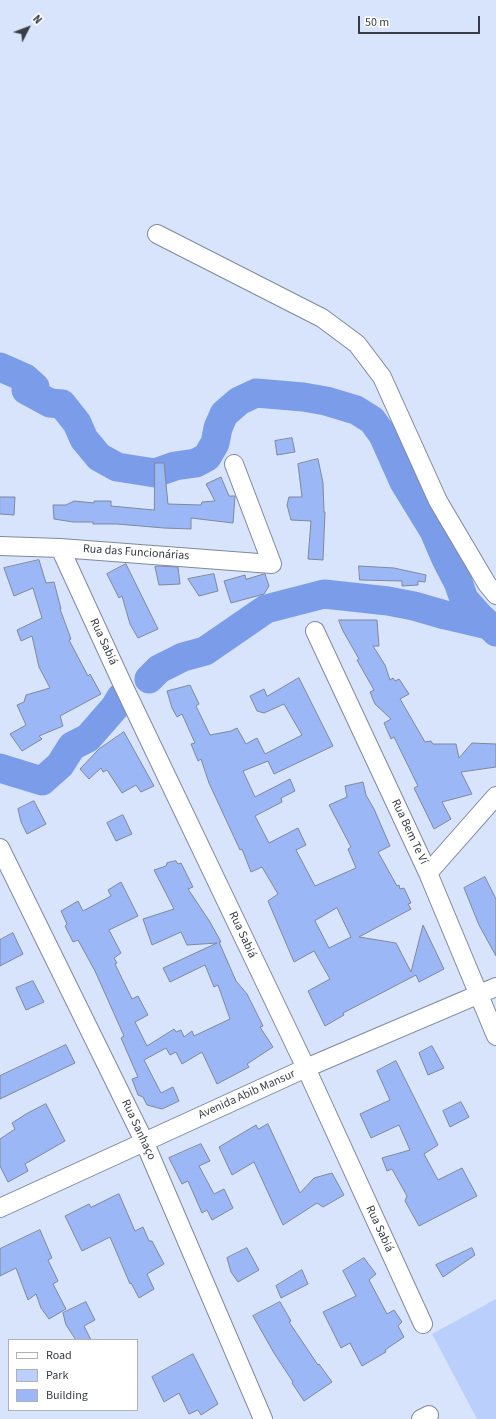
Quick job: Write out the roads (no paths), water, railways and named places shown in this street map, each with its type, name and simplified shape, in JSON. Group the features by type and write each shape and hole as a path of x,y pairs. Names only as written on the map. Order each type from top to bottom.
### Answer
{"street":[{"path":"157,234 322,318 356,344 382,377 438,501 487,584 496,595"},
{"name":"Rua das Funcionárias","path":"0,546 60,548 272,564 234,464"},
{"name":"Rua Sabiá","path":"60,548 122,683 306,1068 423,1324"},
{"name":"Rua Bem Te Ví","path":"315,631 428,873 477,994 496,1036"},
{"path":"428,873 496,796"},
{"name":"Rua Sanhaço","path":"0,848 144,1142 262,1419"},
{"name":"Avenida Abib Mansur","path":"0,1208 306,1068 496,987"}],"waterway":[{"path":"0,367 25,378 35,387 26,390 50,403 62,404 77,423 84,439 99,457 117,467 155,473 175,466 196,463 207,457 215,443 218,428 224,414 239,401 256,393 303,397 326,401 356,410 372,420 383,435 404,482 434,531 458,582 464,599 496,632"},
{"path":"149,679 159,669 183,657 205,651 266,609 324,594 388,601 414,606 492,626"},
{"path":"0,768 42,781 60,765 72,746 88,738 115,707 121,697"}]}
